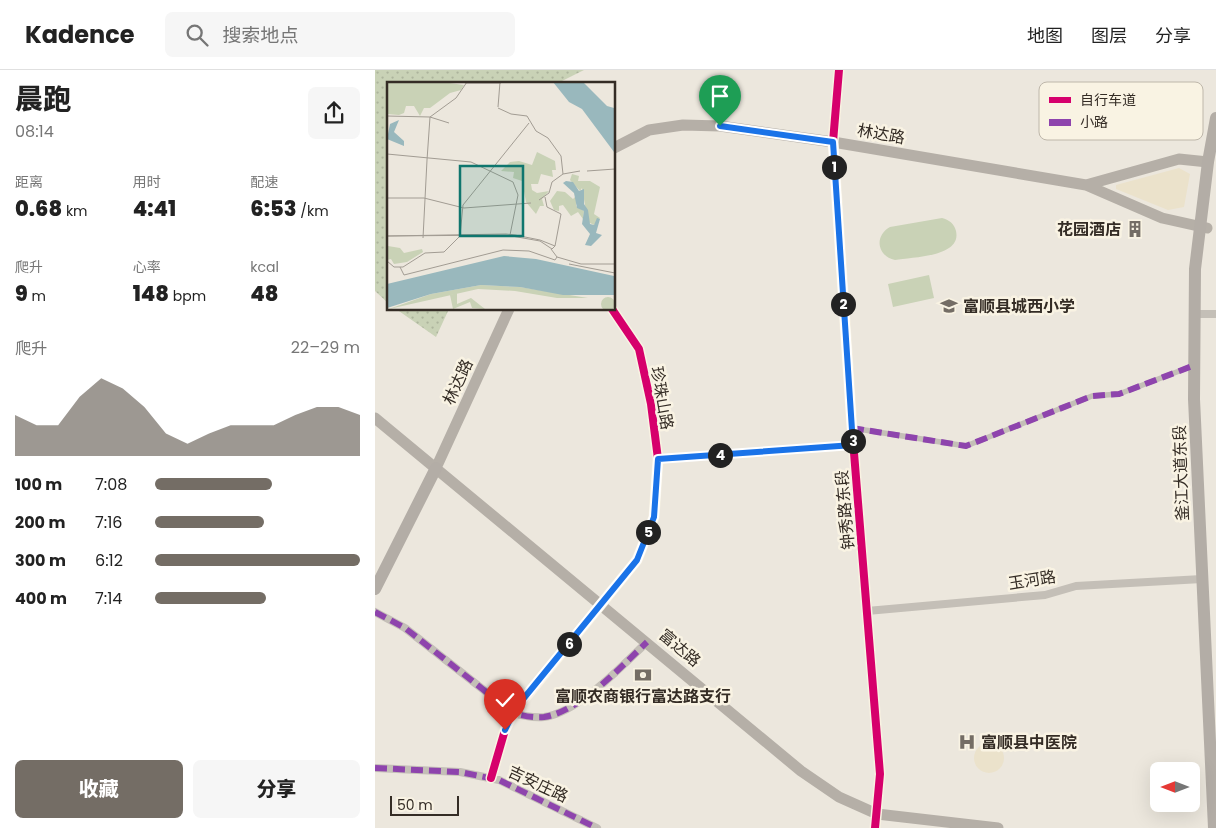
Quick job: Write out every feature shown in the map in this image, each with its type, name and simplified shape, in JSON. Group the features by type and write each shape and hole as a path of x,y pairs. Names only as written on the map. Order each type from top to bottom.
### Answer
{"main road":[{"name":"釜江大道东段","path":"1214,828 1202,579 1195,365 1203,228 1216,118"},
{"name":"林达路","path":"615,147 649,130 683,125 720,126 833,142 1086,185"},
{"path":"1086,185 1179,159 1212,161"},
{"path":"1086,185 1162,218 1203,228"},
{"name":"林达路","path":"436,468 509,310"},
{"name":"釜江大道东段","path":"1198,314 1216,719"},
{"name":"富达路","path":"375,418 801,771 839,798 877,814 998,828"},
{"path":"375,589 436,468"}],"street":[{"name":"钟秀路东段","path":"839,70 833,142 853,445 880,774 875,828"},
{"name":"珍珠山路","path":"491,778 505,730 513,714 637,560 654,517 658,459 651,404 639,349 613,310"},
{"path":"1198,314 1216,314"},
{"path":"852,428 966,446 1092,396 1119,394 1195,365"},
{"path":"658,459 853,445"},
{"name":"玉河路","path":"867,611 1045,594 1076,586 1202,579"},
{"path":"375,612 405,628 513,714 545,717 573,705 610,678 647,642"},
{"name":"吉安庄路","path":"375,768 460,772 499,780 597,828"}],"green space":[{"path":"375,70 584,70 560,82 387,82 387,302 375,291"},
{"path":"942,218 951,222 956,231 956,240 944,251 895,260 889,258 881,250 881,235 890,227"},
{"path":"929,275 934,298 893,307 888,284"},
{"path":"397,310 449,310 436,337"}],"shaded area":[{"path":"1179,168 1190,174 1184,207 1168,210 1116,189 1116,185"},
{"path":"989,743 1000,747 1004,758 1000,769 989,773 978,769 974,758 978,747"}],"marked path":[{"path":"852,428 966,446 1092,396 1119,394 1195,365"},
{"path":"375,612 405,628 513,713 532,717 544,717 571,707 599,687 647,642"},
{"path":"375,768 460,772 499,780 597,828"}],"cycle path":[{"path":"839,70 833,142 852,428 880,774 875,828"},
{"path":"491,778 505,730 516,709 637,560 654,517 658,459 651,404 639,349 613,310"}],"place":[{"name":"花园酒店","path":"1135,229"},
{"name":"富顺县城西小学","path":"949,306"},
{"name":"富顺农商银行富达路支行","path":"643,675"},
{"name":"富顺县中医院","path":"967,742"}],"route":[{"path":"505,730 515,709 637,560 654,517 658,459 853,445 833,142 720,126"}]}
